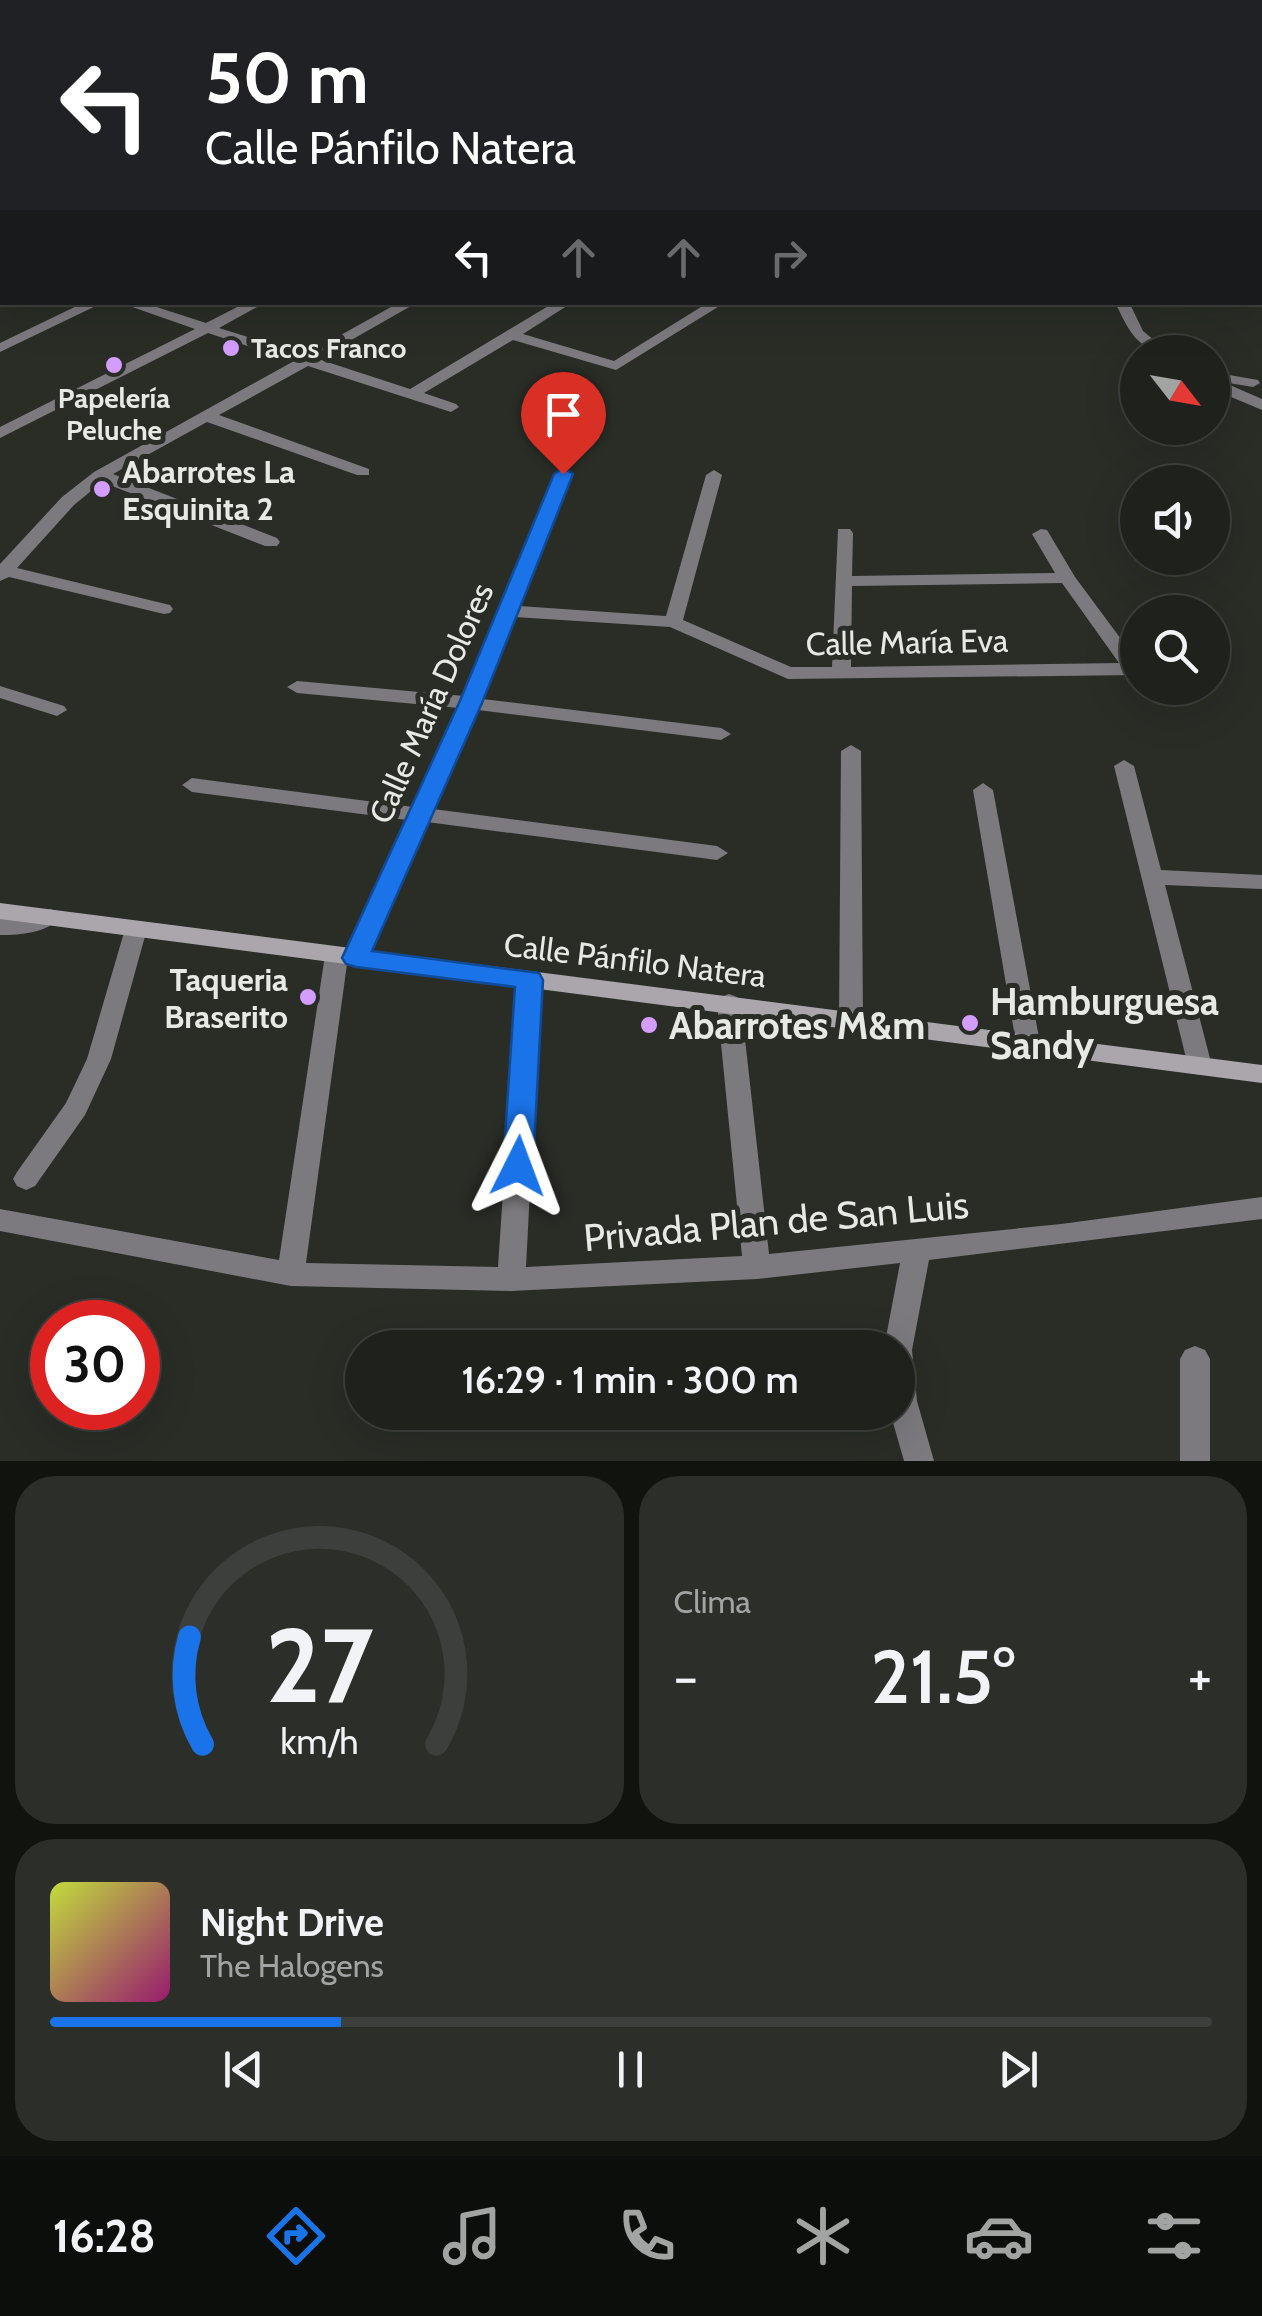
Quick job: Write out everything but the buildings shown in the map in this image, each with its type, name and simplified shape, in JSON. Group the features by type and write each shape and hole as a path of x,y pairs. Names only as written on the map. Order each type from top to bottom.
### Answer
{"main road":[{"name":"Calle Pánfilo Natera","path":"0,911 1262,1074"}],"street":[{"path":"0,348 91,305"},
{"path":"134,305 452,407"},
{"path":"0,433 253,305"},
{"path":"2,572 68,501 100,475 406,305"},
{"path":"412,394 561,305"},
{"path":"512,335 616,366 714,305"},
{"path":"1124,305 1141,335"},
{"path":"1230,382 1258,386 1262,365"},
{"path":"1230,388 1262,405"},
{"path":"206,416 363,472"},
{"name":"Calle María Dolores","path":"291,1274 346,956 470,703 563,474"},
{"path":"673,622 714,474"},
{"path":"100,475 271,542"},
{"path":"841,672 846,581 844,533"},
{"path":"1040,534 1120,649"},
{"path":"2,572 164,609"},
{"path":"846,581 1067,578"},
{"name":"Calle María Eva","path":"508,610 673,622 788,673 1120,669"},
{"path":"297,687 470,703 721,734"},
{"path":"0,692 57,710"},
{"path":"851,1020 852,751"},
{"path":"1124,766 1200,1066"},
{"path":"192,785 717,853"},
{"path":"983,790 1028,1043"},
{"path":"1153,877 1262,882"},
{"path":"0,927 22,927 50,917"},
{"path":"26,1179 76,1108 99,1060 136,929"},
{"path":"511,1279 529,980"},
{"path":"729,1003 758,1267"},
{"name":"Privada Plan de San Luis","path":"0,1220 291,1274 511,1279 758,1267 1262,1208"},
{"path":"917,1248 898,1350 902,1402 918,1461"},
{"path":"1195,1359 1195,1461"}],"place":[{"name":"Tacos Franco","path":"231,348"},
{"name":"Papelería Peluche","path":"114,365"},
{"name":"Abarrotes La Esquinita 2","path":"102,489"},
{"name":"Taqueria Braserito","path":"308,997"},
{"name":"Hamburguesa Sandy","path":"970,1023"},
{"name":"Abarrotes M&m","path":"649,1025"}],"route":[{"path":"518,1166 529,980 356,958 470,703 563,474"}]}
